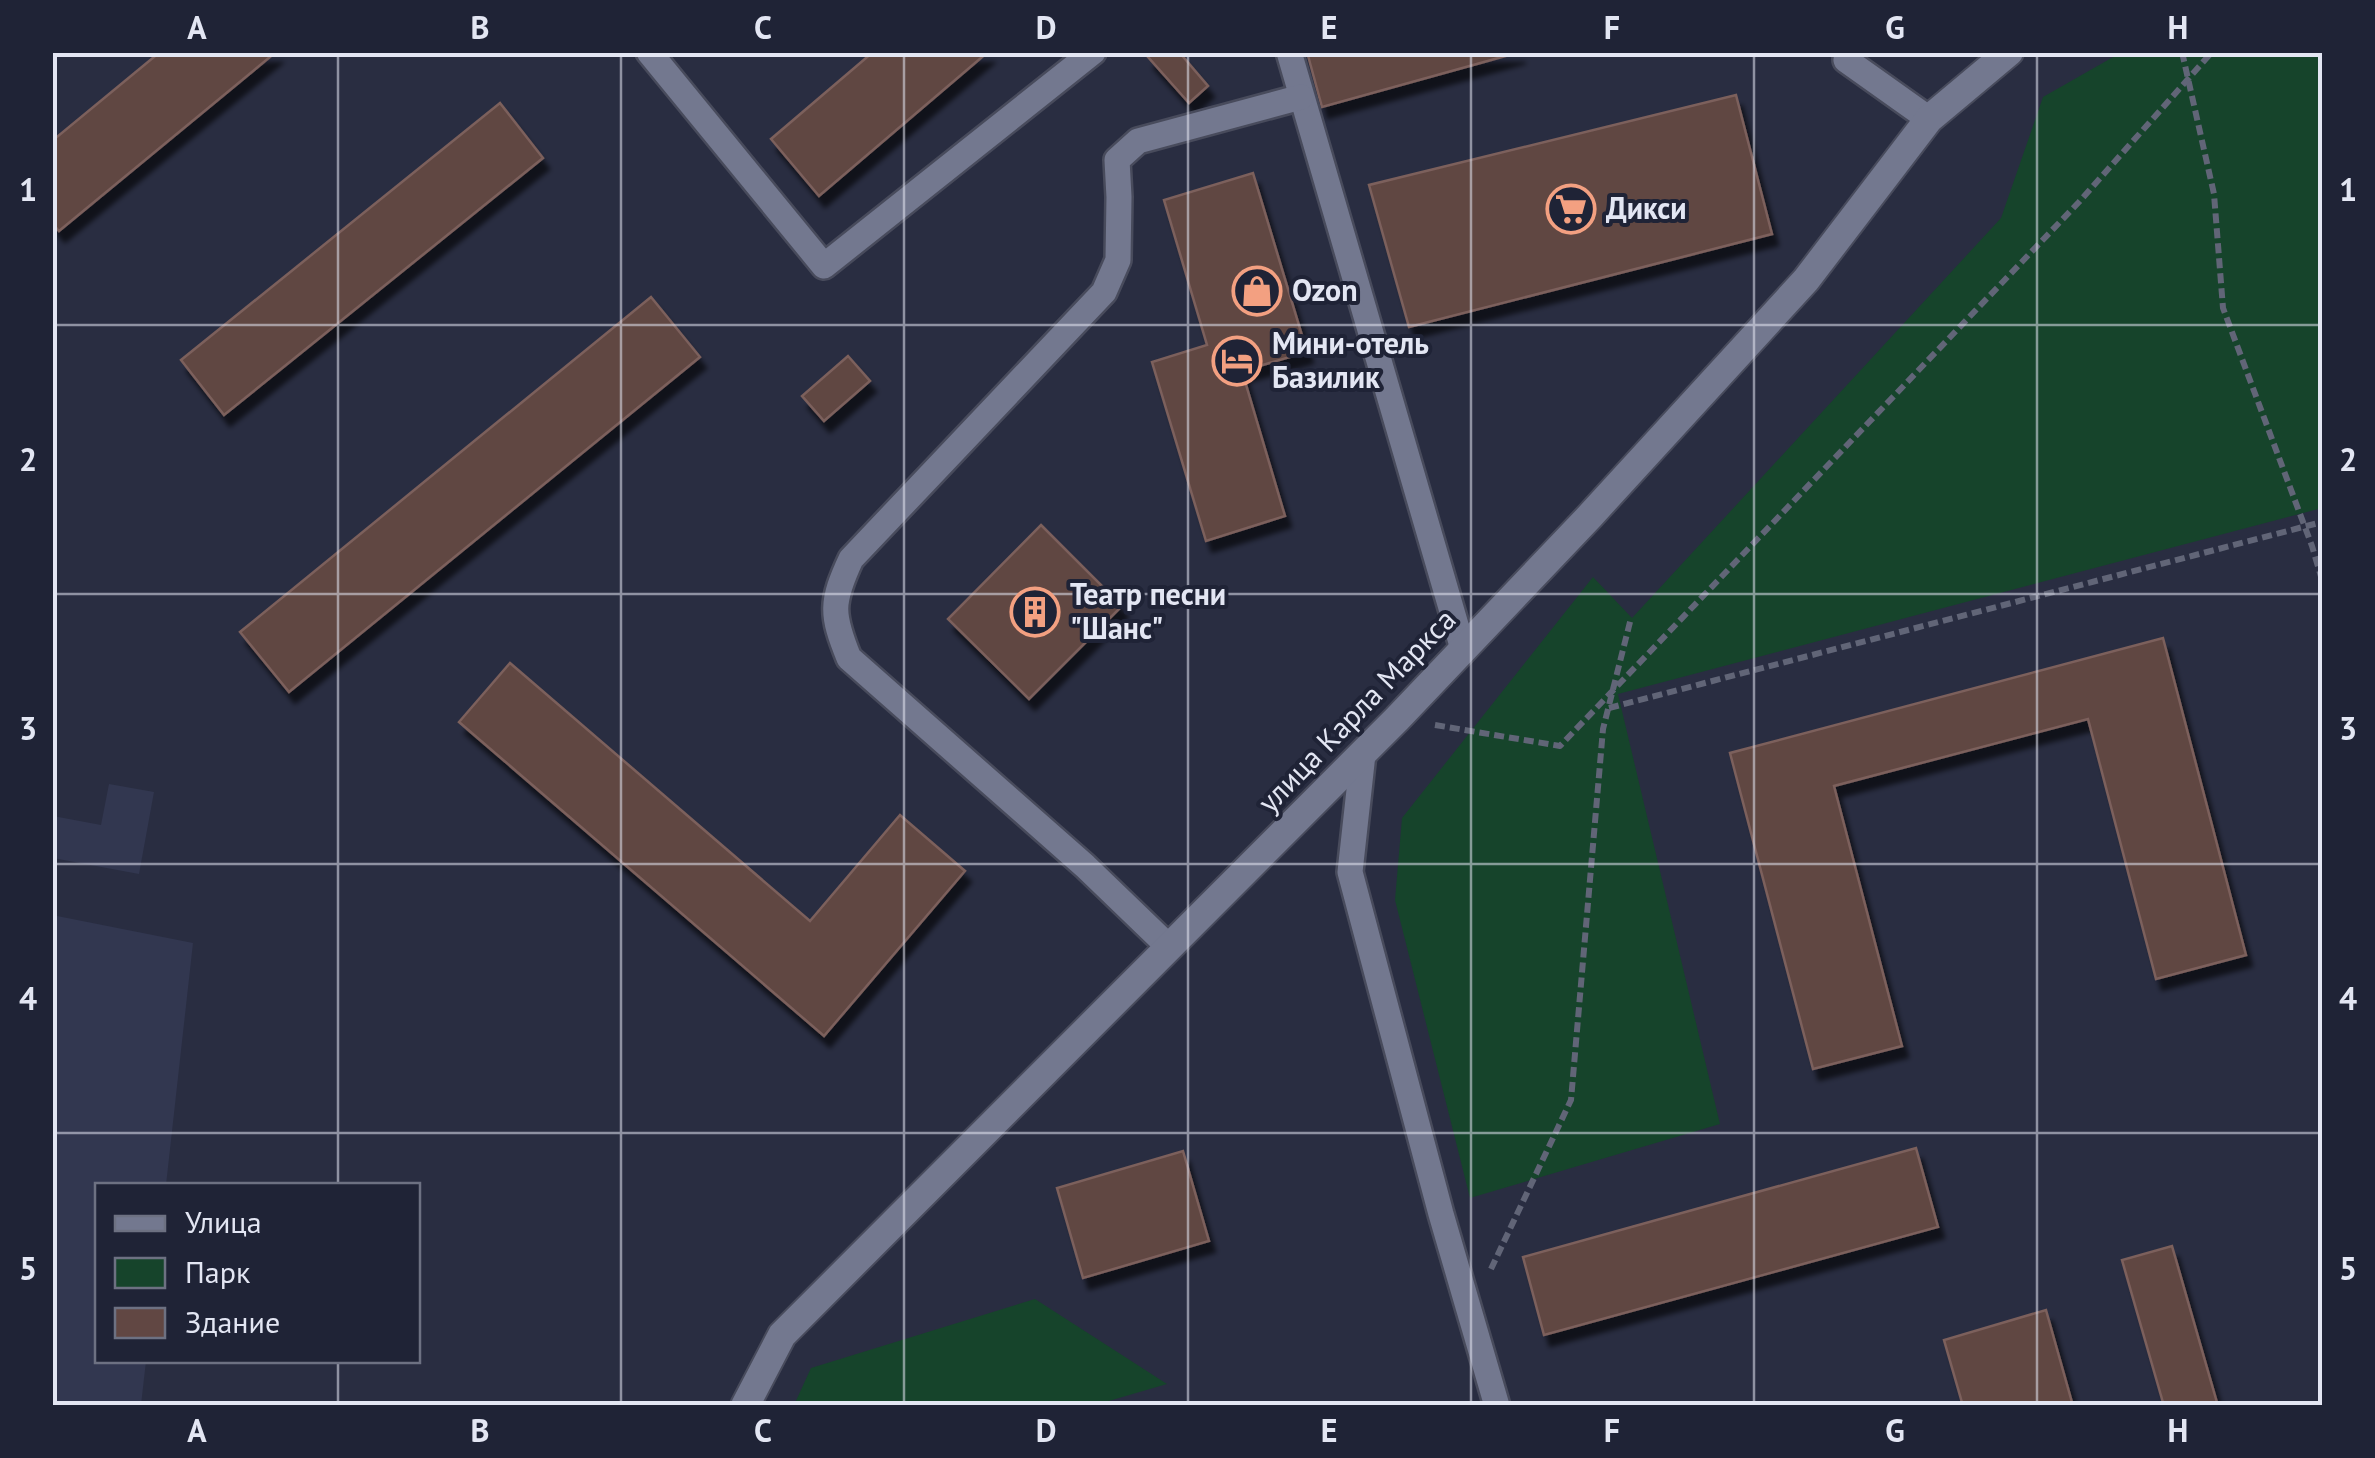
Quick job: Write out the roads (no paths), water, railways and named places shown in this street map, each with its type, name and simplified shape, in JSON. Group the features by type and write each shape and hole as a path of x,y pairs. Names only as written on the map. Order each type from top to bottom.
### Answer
{"street":[{"name":"улица Карла Маркса","path":"746,1406 782,1335 1363,754 1590,516 1806,280 1929,118 2008,52"}],"lane":[{"path":"649,52 824,266 1093,52"},
{"path":"1288,52 1463,649"},
{"path":"1846,60 1929,118"},
{"path":"1169,947 1084,866 849,658 835,624 838,588 851,559 1104,292 1118,260 1117,160 1138,141 1302,97"},
{"path":"1363,754 1350,872 1441,1214 1498,1406"}],"place":[{"name":"Дикси","path":"1571,209"},
{"name":"Ozon","path":"1257,291"},
{"name":"Мини-отель Базилик","path":"1237,361"},
{"name":"Театр песни \"Шанс\"","path":"1035,612"}]}
